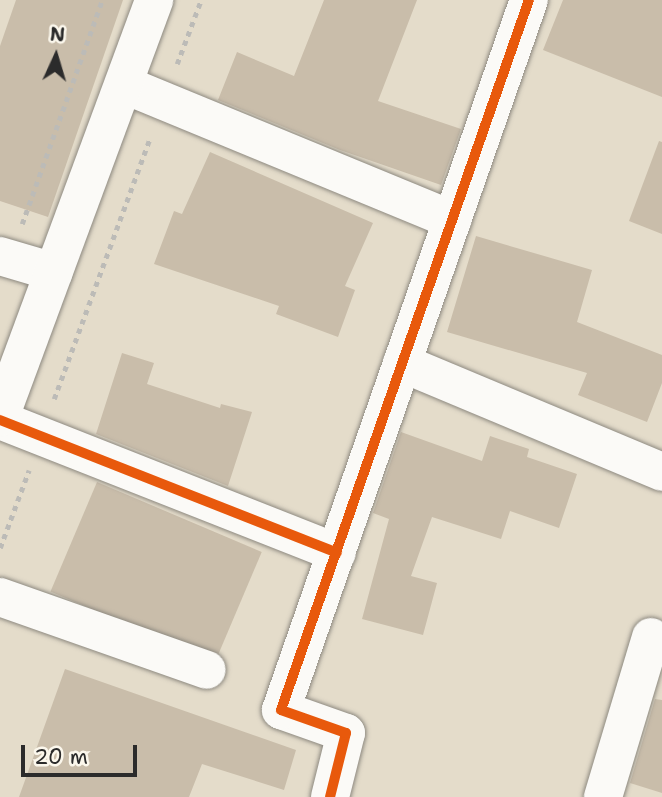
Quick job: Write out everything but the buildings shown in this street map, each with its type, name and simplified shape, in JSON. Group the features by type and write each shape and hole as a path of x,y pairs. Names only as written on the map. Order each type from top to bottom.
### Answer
{"street":[{"path":"154,0 125,85 0,419 337,553"},
{"path":"330,797 346,733 281,710 529,0"},
{"path":"125,85 452,220"},
{"path":"5,257 54,272"},
{"path":"402,363 662,472"},
{"path":"0,597 207,670"},
{"path":"603,797 651,637"}],"path":[{"path":"5,257 103,0"},
{"path":"172,78 201,0"},
{"path":"53,405 153,131"},
{"path":"0,548 33,457"}],"cycle path":[{"path":"330,797 346,733 281,710 529,0"},
{"path":"0,420 337,553"}]}
